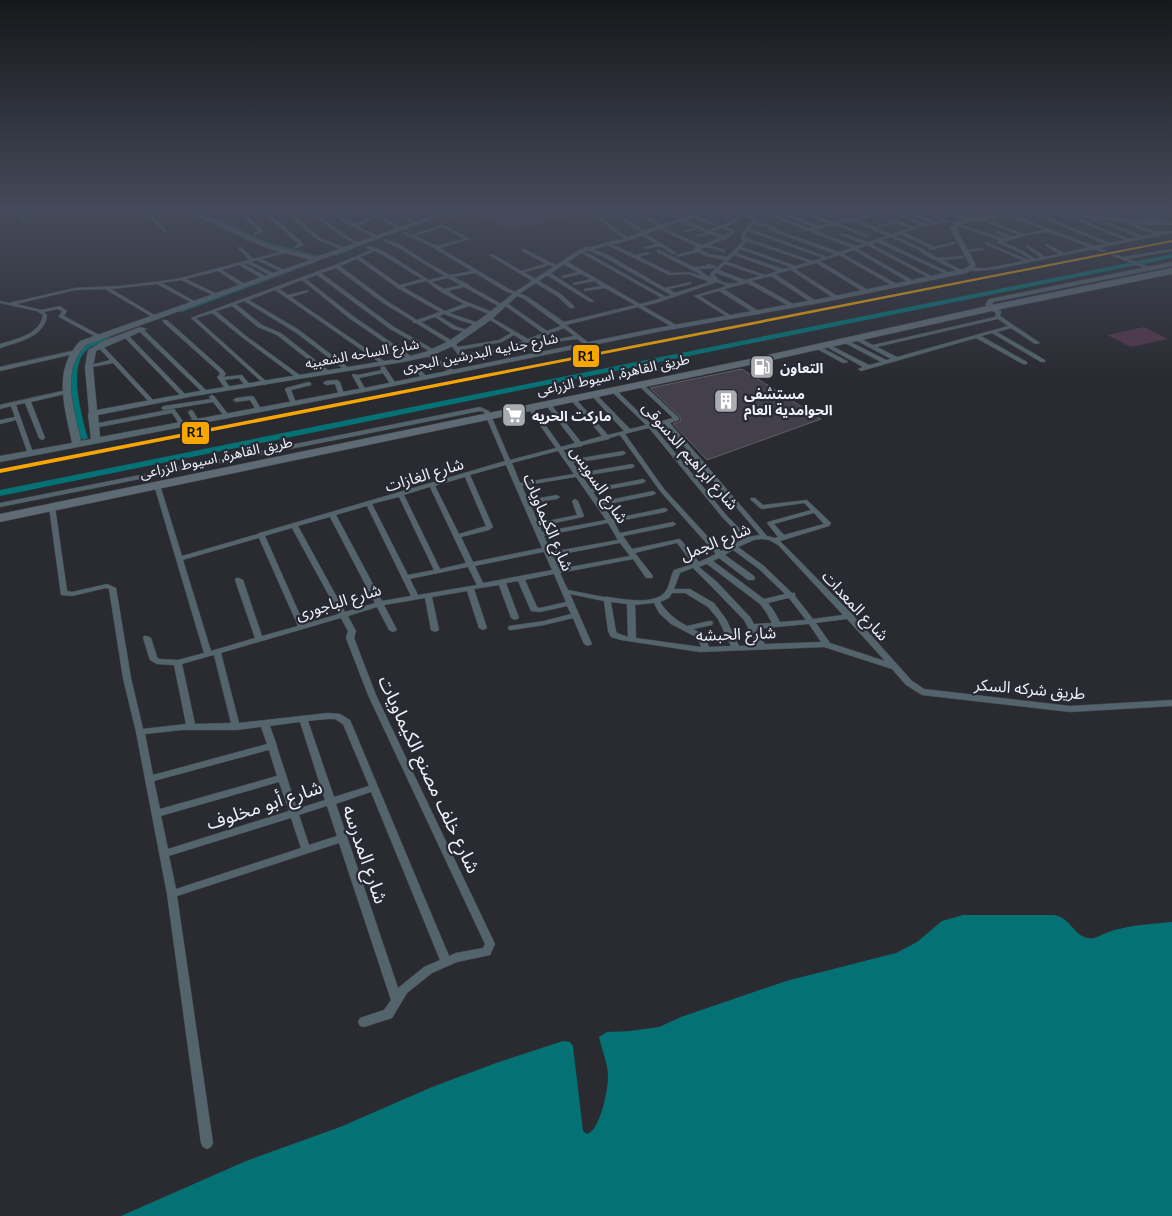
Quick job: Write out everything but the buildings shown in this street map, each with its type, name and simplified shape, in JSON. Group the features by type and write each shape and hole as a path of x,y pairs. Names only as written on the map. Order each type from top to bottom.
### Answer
{"highway":[{"name":"طريق القاهرة, اسيوط الزراعى","path":"0,518 487,414 530,407 822,346 995,309 1015,301 1172,271"},
{"name":"طريق القاهرة, اسيوط الزراعى","path":"0,512 995,309"}],"street":[{"path":"9,304 75,289 182,279 229,266"},
{"path":"244,266 264,278"},
{"path":"260,266 273,275"},
{"path":"270,266 284,270"},
{"path":"1,366 72,353 83,343 98,336 296,266"},
{"path":"96,440 89,367 92,350 125,335 317,266"},
{"path":"265,383 193,318 337,266 415,322 454,346 462,356 504,350 564,325 665,298 715,281"},
{"path":"370,266 445,312 480,325"},
{"path":"403,266 443,291 491,316 527,341"},
{"path":"429,266 504,305 546,333"},
{"path":"468,266 517,294 564,325 587,344"},
{"path":"509,266 559,295 572,307"},
{"path":"520,272 553,266"},
{"name":"شارع الساحه الشعبيه","path":"92,414 154,406 184,396 327,372 383,366 454,346 517,294 547,273 553,266"},
{"path":"570,266 676,327"},
{"path":"610,266 665,298"},
{"path":"623,266 675,295"},
{"path":"655,266 671,274 688,273 732,286"},
{"path":"688,266 715,281"},
{"path":"693,268 714,267 712,266"},
{"path":"715,281 712,276 722,266"},
{"path":"736,266 764,276"},
{"path":"768,266 783,271"},
{"path":"788,266 837,298"},
{"path":"732,318 696,296 802,266"},
{"path":"821,266 866,291"},
{"path":"859,266 891,286"},
{"path":"884,266 912,282"},
{"path":"910,266 933,278"},
{"path":"932,266 950,274"},
{"path":"955,266 966,270 993,270 1012,266"},
{"path":"966,270 973,266"},
{"path":"1037,343 1012,326 995,309 990,301 1156,266"},
{"path":"218,269 243,285"},
{"name":"شارع جنابيه البدرشين البحرى","path":"0,458 363,390 587,344 837,298 966,270"},
{"path":"400,286 477,271"},
{"path":"717,271 747,281 793,306"},
{"path":"872,347 995,309 1172,271"},
{"path":"564,276 581,272"},
{"path":"863,272 891,286"},
{"path":"318,273 397,331 432,353 451,371"},
{"path":"547,273 592,301"},
{"path":"772,274 814,302"},
{"path":"182,279 215,295"},
{"path":"303,279 351,316 412,358"},
{"path":"575,284 595,280"},
{"path":"157,282 194,303"},
{"path":"665,290 689,282"},
{"path":"443,291 466,285"},
{"path":"586,290 606,286"},
{"path":"105,287 154,317"},
{"path":"276,288 383,366 393,384"},
{"path":"720,289 758,313"},
{"path":"289,296 306,291"},
{"path":"246,300 297,331 346,369"},
{"path":"0,302 42,312 58,307 65,311 61,316 98,336"},
{"path":"232,304 260,326 279,334 327,372"},
{"path":"415,322 468,305"},
{"path":"0,346 42,328 46,320 42,312"},
{"path":"213,312 241,336 259,345 299,377"},
{"path":"435,315 457,328 469,332"},
{"path":"165,321 221,371 223,374 220,377 228,389"},
{"path":"861,369 1012,326"},
{"path":"140,330 206,392 226,415"},
{"path":"993,332 1043,361"},
{"path":"454,346 500,341 515,333"},
{"path":"125,335 184,396"},
{"path":"977,336 1025,363"},
{"path":"556,341 578,337"},
{"path":"850,339 896,359"},
{"path":"850,339 886,362"},
{"path":"100,346 154,406 214,400"},
{"path":"822,346 845,362"},
{"path":"822,346 868,367"},
{"path":"72,353 67,373 67,392 77,444"},
{"path":"89,367 113,361"},
{"path":"363,390 356,376 383,366"},
{"path":"415,367 424,377"},
{"path":"222,380 240,376 248,386"},
{"path":"326,383 337,382 341,394"},
{"path":"293,403 288,389 309,384"},
{"name":"شارع الغازات","path":"180,559 261,534 467,476 508,462 677,419 640,384"},
{"name":"شارع ابراهيم الدسوقى","path":"613,390 650,426 725,517 747,540"},
{"path":"0,407 67,392"},
{"path":"593,394 625,433 662,490 720,555 751,578"},
{"path":"236,400 252,398 258,409"},
{"path":"572,398 607,438"},
{"path":"27,400 42,438"},
{"path":"547,403 580,445"},
{"path":"13,404 30,453"},
{"name":"شارع السويس","path":"530,407 610,520 620,538 649,576"},
{"path":"0,505 475,409 487,414"},
{"path":"94,426 172,411 182,424"},
{"path":"191,412 196,421"},
{"name":"شارع الكيماويات","path":"487,414 588,644"},
{"path":"0,422 18,418"},
{"path":"666,422 764,536"},
{"path":"568,462 623,453"},
{"path":"518,486 632,466"},
{"path":"457,536 487,530 490,527 467,476"},
{"path":"589,491 643,481"},
{"path":"157,485 208,654"},
{"path":"432,486 481,586"},
{"path":"598,504 653,493"},
{"path":"401,495 438,572"},
{"path":"526,502 557,497"},
{"path":"753,499 760,507 805,501 816,511 828,524 779,539 769,524 816,511"},
{"path":"536,525 581,516 576,501"},
{"path":"369,504 415,596"},
{"path":"783,504 794,517"},
{"path":"771,506 782,520"},
{"path":"52,507 62,590 64,593 72,594 102,587 112,588 123,662 140,732 172,894 207,1142"},
{"path":"540,535 665,510"},
{"path":"332,514 392,630"},
{"path":"406,578 620,538 673,524"},
{"name":"شارع خلف مصنع الكيماويات","path":"294,525 352,631 350,638 372,695 489,942 489,948 483,952 446,961"},
{"path":"261,534 302,627"},
{"name":"شارع الجمل","path":"656,601 665,597 670,591 677,572 708,561 747,540 764,536 779,539"},
{"name":"شارع المعدات","path":"779,539 916,689"},
{"name":"شارع الباجورى","path":"148,638 153,658 157,661 178,662 260,640 379,604 556,572 679,541 696,565"},
{"path":"734,547 758,563 792,595 813,622 827,645"},
{"path":"708,561 763,602 777,625"},
{"path":"696,565 752,626 762,646"},
{"path":"521,579 534,609 540,610 569,603"},
{"path":"239,580 260,640"},
{"path":"502,582 515,618"},
{"path":"470,588 484,628"},
{"path":"564,591 631,602 647,603 656,601 668,618 702,637 706,650"},
{"path":"670,591 687,591 692,596 700,598 712,606 736,648"},
{"path":"428,595 435,630"},
{"path":"763,602 792,595"},
{"name":"شارع الحبشه","path":"607,598 614,635 632,640 706,650 762,646 827,645 895,667"},
{"path":"631,602 632,640"},
{"path":"512,628 544,623 574,615"},
{"path":"752,626 813,622 849,616"},
{"path":"686,629 709,623"},
{"path":"217,652 236,727"},
{"path":"178,662 192,727"},
{"name":"طريق شركه السكر","path":"916,689 927,693 1070,709 1172,703"},
{"path":"140,732 192,727 266,725 337,716 347,722 446,961 428,970 403,990 388,1014 364,1022"},
{"name":"شارع المدرسه","path":"303,720 396,999"},
{"path":"266,725 306,849"},
{"path":"149,780 273,746"},
{"path":"156,814 283,778"},
{"name":"شارع أبو مخلوف","path":"164,854 374,788"},
{"path":"172,894 342,838"}],"shaded area":[{"path":"1144,327 1168,339 1131,347 1107,335"}],"water":[{"path":"963,915 1054,915 1065,920 1083,937 1091,938 1122,928 1172,922 1172,1216 121,1216 246,1161 340,1127 432,1087 563,1041 570,1042 573,1046 583,1131 587,1134 596,1126 607,1091 608,1072 599,1037 607,1032 659,1027 681,1017 786,981 896,953 917,942 942,921"}],"waterway":[{"path":"180,311 303,266"},
{"path":"0,493 1124,266"},
{"path":"84,438 75,398 75,366 82,350 90,344 108,337"}],"railway":[{"path":"738,326 1046,266"},
{"path":"0,471 745,325"}],"transit line":[{"name":"R1","path":"0,471 1046,266"}],"place":[{"name":"التعاون","path":"762,367"},
{"name":"مستشفى الحوامدية العام","path":"726,401"},
{"name":"ماركت الحريه","path":"514,415"}]}
